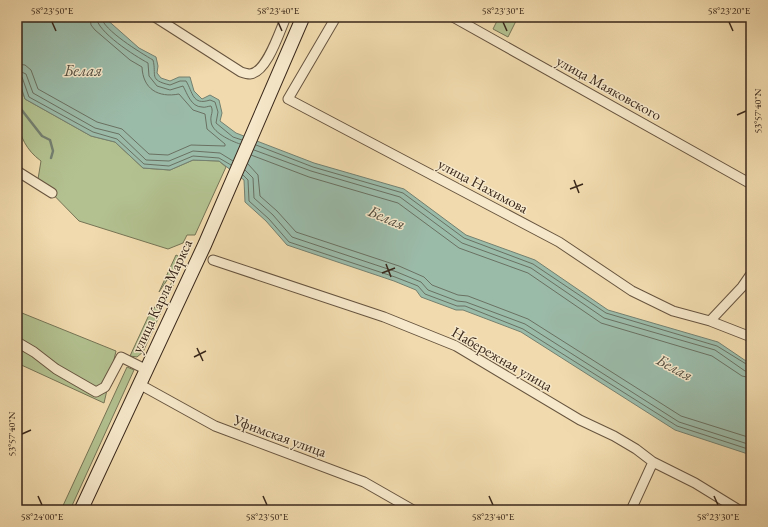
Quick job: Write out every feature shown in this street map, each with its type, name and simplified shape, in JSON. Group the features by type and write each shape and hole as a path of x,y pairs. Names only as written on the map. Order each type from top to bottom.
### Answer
{"main road":[{"name":"улица Карла Маркса","path":"81,510 138,384 205,244 268,95 303,17"}],"street":[{"path":"155,17 241,72 251,74 259,70 266,63 286,17"},
{"name":"улица Нахимова","path":"336,17 288,99 559,242 632,291 673,311 710,321 751,336"},
{"name":"улица Маяковского","path":"453,17 751,184"},
{"path":"17,171 52,194"},
{"name":"Набережная улица","path":"213,260 384,317 456,346 580,420 614,436 636,449 653,462 695,483 739,510"},
{"path":"710,321 742,287 751,274"},
{"path":"17,342 34,352 56,369 96,392 105,387 121,358 145,369"},
{"name":"Уфимская улица","path":"138,384 215,426 364,482 413,510"},
{"path":"631,510 653,462"}],"green space":[{"path":"499,17 518,17 508,37 493,29"},
{"path":"17,74 25,99 91,136 115,142 143,168 170,170 193,160 219,161 226,167 195,235 187,235 183,243 168,249 79,221 38,179 41,161 31,152 20,132 17,110"},
{"path":"176,255 182,258 159,292"},
{"path":"179,272 143,352 137,357 130,356 148,317"},
{"path":"17,311 116,351 104,403 17,363"},
{"path":"127,367 134,370 70,510 61,510"}],"water":[{"name":"Белая","path":"17,17 104,17 139,48 156,57 158,66 157,73 161,78 170,81 179,77 190,77 194,91 202,99 210,95 219,100 222,113 220,121 236,133 314,163 404,189 466,235 535,260 608,310 718,342 749,363 751,369 751,455 675,430 521,332 463,310 456,310 421,297 416,290 394,281 287,245 266,221 245,202 244,180 219,161 193,160 170,170 143,168 115,142 91,136 25,99 17,74"}],"waterway":[{"path":"17,104 42,136 50,140 53,151 51,158"}]}
